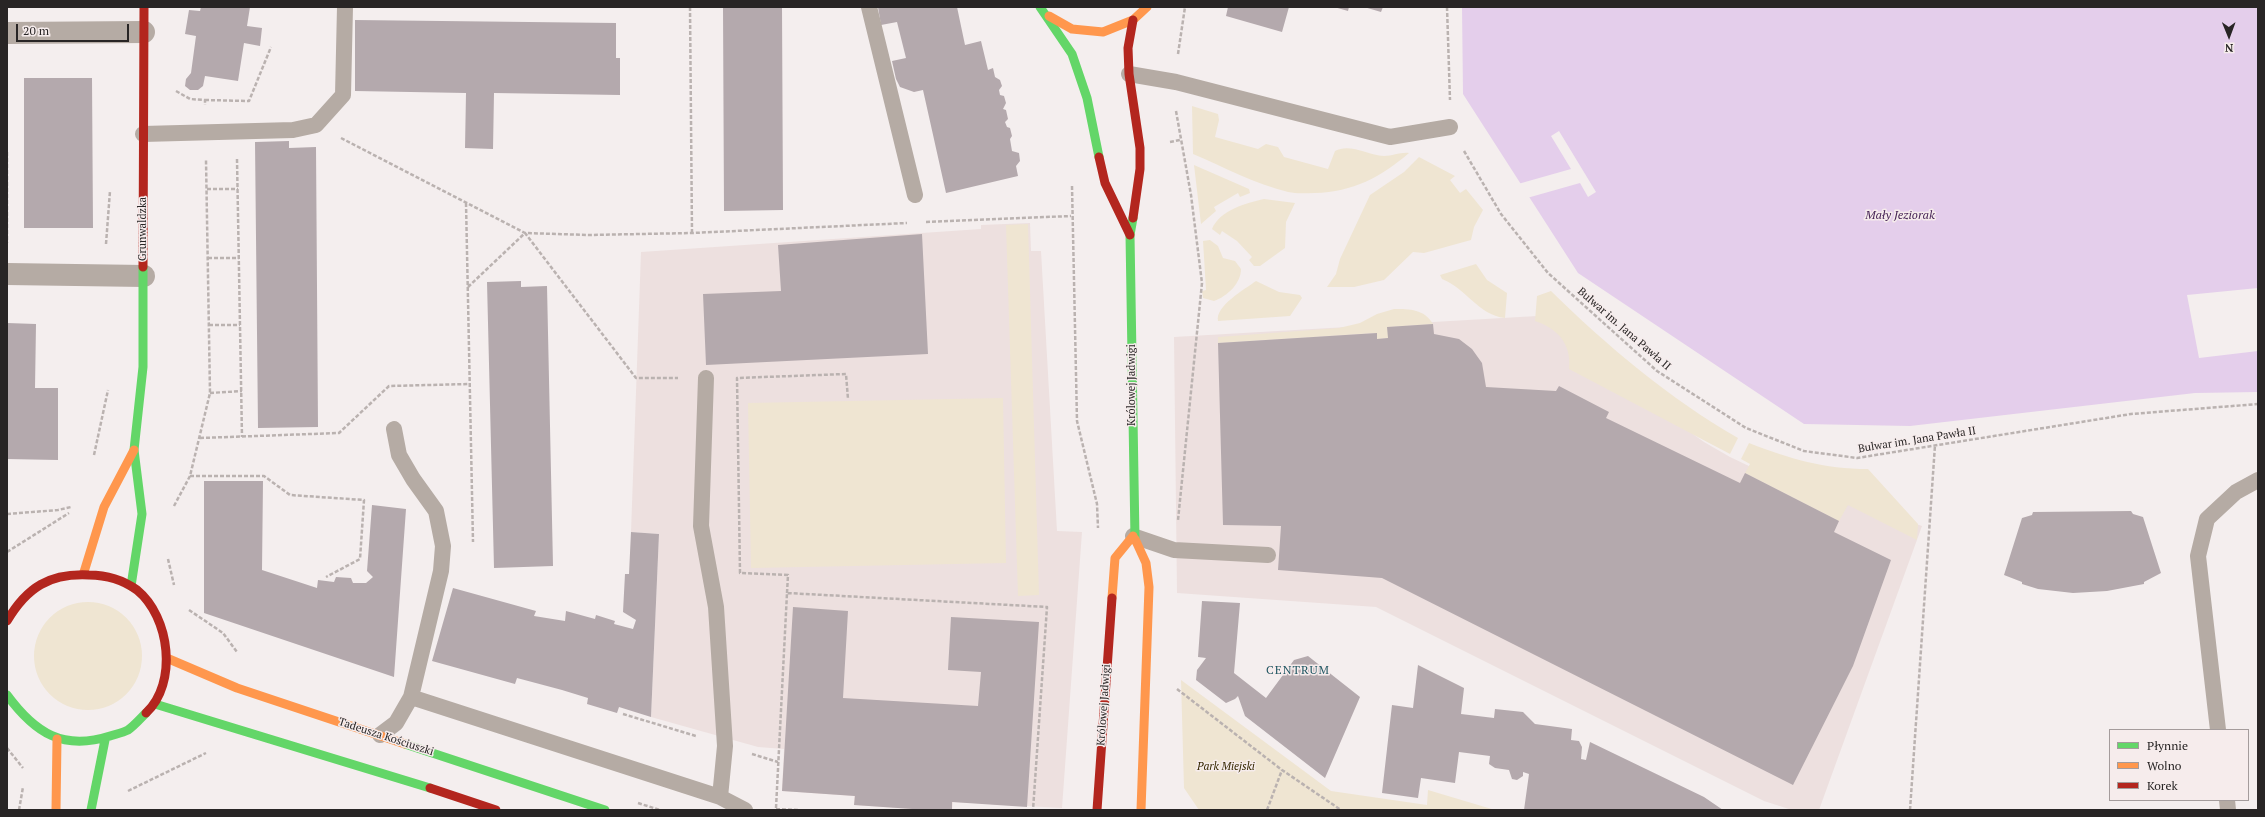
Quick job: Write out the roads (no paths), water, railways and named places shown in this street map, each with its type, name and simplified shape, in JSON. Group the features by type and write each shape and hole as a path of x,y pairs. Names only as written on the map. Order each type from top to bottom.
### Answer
{"street":[{"name":"Grunwaldzka","path":"132,586 142,514 138,472 134,450 143,367 144,7"},
{"path":"1042,10 1072,29 1103,32 1133,20 1147,7"},
{"name":"Królowej Jadwigi","path":"1042,10 1060,34 1072,54 1087,98 1105,183 1130,234"},
{"name":"Królowej Jadwigi","path":"1133,20 1128,48 1129,74 1140,148 1140,169 1130,234 1133,536 1146,563 1149,587 1141,810"},
{"path":"7,33 144,32"},
{"path":"7,274 144,276"},
{"name":"Grunwaldzka","path":"84,572 104,507 134,450"},
{"name":"Królowej Jadwigi","path":"1097,810 1114,558 1133,536"},
{"path":"7,621 10,608 32,589 57,576 84,572 109,576 132,586 152,606 165,631 169,659 166,683 155,704 141,720 124,733 105,740 81,743 58,739 37,728 20,714 7,694"},
{"name":"Tadeusza Kościuszki","path":"169,659 237,688 380,734 604,810"},
{"path":"155,704 376,770 494,810"},
{"path":"56,810 58,739"},
{"path":"91,810 105,740"}],"lane":[{"path":"143,134 293,130 316,125 343,95 345,7"},
{"path":"869,7 915,195"},
{"path":"1129,74 1176,82 1390,136 1450,127"},
{"path":"706,378 701,526 716,607 725,746 720,797"},
{"path":"380,734 396,723 411,697 441,571 443,546 436,511 413,479 399,455 394,429"},
{"path":"2218,729 2198,556 2207,519 2236,492 2258,480"},
{"path":"1133,536 1174,550 1268,555"},
{"path":"411,697 720,797 745,810"}],"water":[{"name":"Mały Jeziorak","path":"1462,7 2258,7 2258,392 2195,393 1910,426 1804,424 1578,273 1463,94"}],"district":[{"name":"CENTRUM","path":"1298,671"}],"park label":[{"name":"Park Miejski","path":"1226,767"}]}
